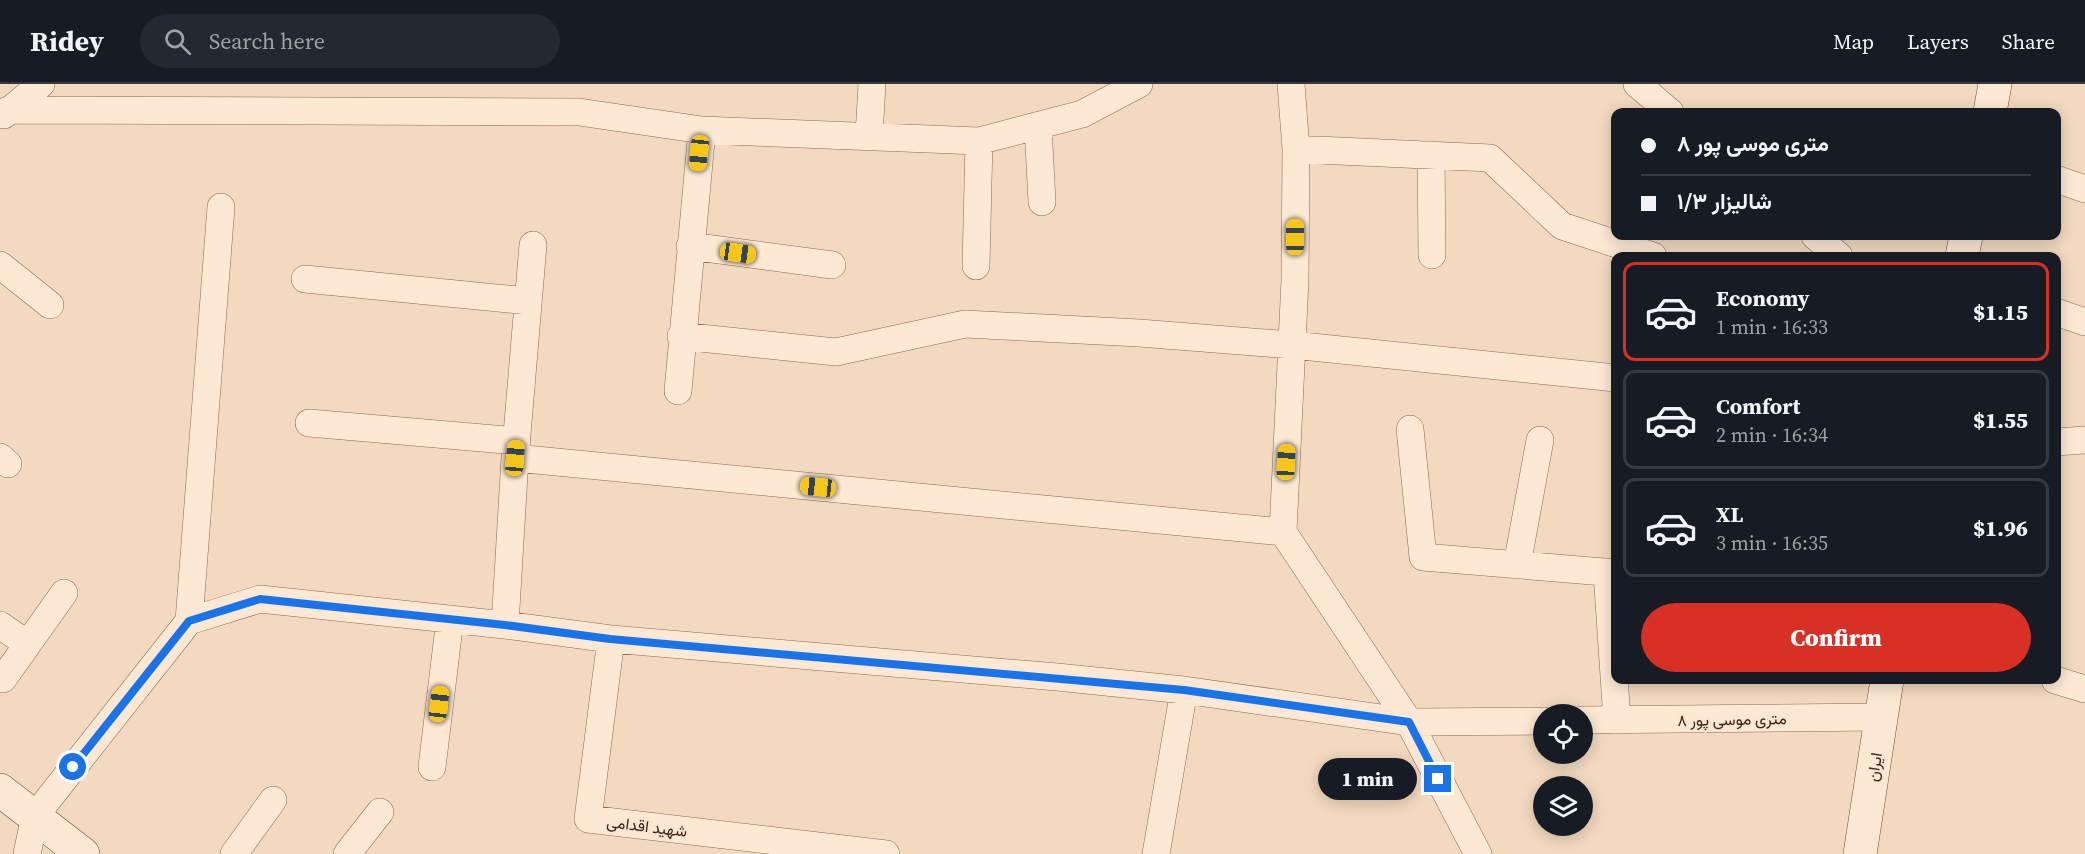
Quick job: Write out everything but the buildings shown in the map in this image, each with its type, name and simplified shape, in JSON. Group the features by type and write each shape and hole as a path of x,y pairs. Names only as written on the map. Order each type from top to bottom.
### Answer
{"street":[{"path":"4,115 41,84"},
{"path":"869,136 872,84"},
{"path":"4,115 579,112 702,130 979,141 1082,114 1139,84"},
{"path":"1291,84 1296,149 1295,280 1283,532 1409,722 1478,854"},
{"path":"1637,84 1665,108"},
{"path":"1991,108 1995,84"},
{"path":"1038,126 1042,202"},
{"path":"678,391 681,336 702,130"},
{"path":"976,266 979,141"},
{"path":"1296,149 1490,158 1562,226 1641,252"},
{"path":"1431,155 1432,255"},
{"path":"2061,180 2085,189"},
{"path":"27,854 35,816 189,621 221,207"},
{"path":"1820,240 1834,252"},
{"path":"505,625 516,449 533,245"},
{"path":"690,246 832,265"},
{"path":"0,265 50,305"},
{"path":"305,279 528,301"},
{"path":"2061,314 2085,322"},
{"path":"681,336 836,352 964,324 1139,333 1292,345 1611,377"},
{"path":"309,423 516,449 1283,532"},
{"path":"1410,429 1423,557 1611,572"},
{"path":"1517,565 1540,440"},
{"path":"2061,442 2085,440"},
{"path":"3,679 64,593"},
{"path":"189,621 260,599 505,625 610,639 1184,690 1409,722 1533,721"},
{"path":"432,767 450,619"},
{"path":"0,625 27,644"},
{"name":"شهید اقدامی","path":"610,639 588,819 879,854"},
{"path":"2061,682 2085,689"},
{"path":"1616,684 1617,720"},
{"name":"ایران","path":"1865,852 1886,684"},
{"path":"1156,854 1184,690"},
{"name":"۸ متری موسی پور","path":"1593,720 1882,717"},
{"path":"0,790 83,854"},
{"path":"234,854 273,800"},
{"path":"347,854 380,812"}],"route":[{"path":"73,767 189,621 260,599 505,625 610,639 1184,690 1409,722 1438,779"}]}
